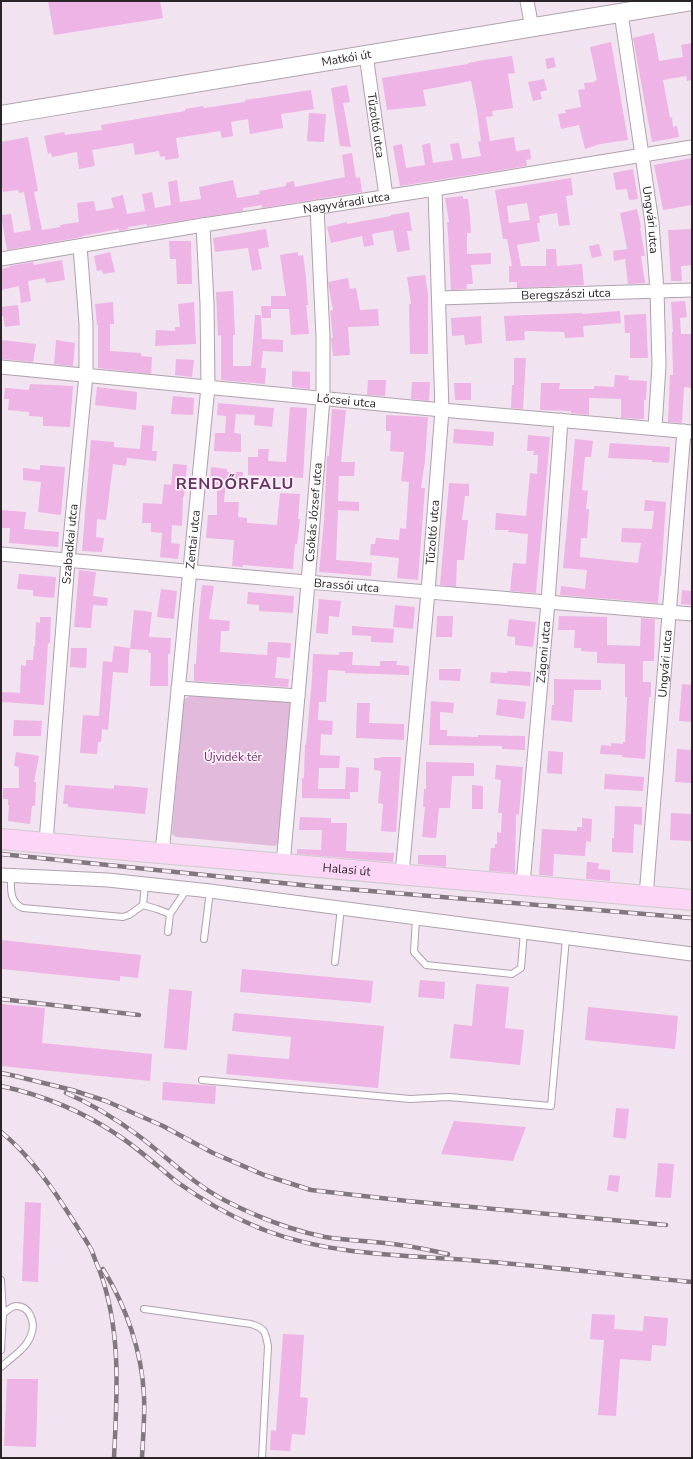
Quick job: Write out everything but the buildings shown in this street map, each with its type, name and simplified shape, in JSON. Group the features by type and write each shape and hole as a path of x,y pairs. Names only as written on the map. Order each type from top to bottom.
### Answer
{"main road":[{"name":"Halasi út","path":"1,838 692,900"}],"street":[{"path":"527,1 532,28"},
{"name":"Matkói út","path":"1,115 366,56 621,13 667,3 688,1"},
{"name":"Ungvári utca","path":"621,13 652,223 657,292 659,365 655,428"},
{"name":"Tűzoltó utca","path":"366,56 386,196"},
{"name":"Nagyváradi utca","path":"1,259 203,225 692,147"},
{"name":"Tűzoltó utca","path":"402,874 428,592 442,410 440,298 435,189"},
{"name":"Csókás József utca","path":"283,864 308,583 322,398 323,337 317,207"},
{"name":"Zentai utca","path":"162,853 208,387 207,304 203,225"},
{"name":"Szabadkai utca","path":"46,842 68,561 86,375 86,324 80,246"},
{"name":"Beregszászi utca","path":"440,298 692,290"},
{"name":"Lőcsei utca","path":"1,367 442,410 688,431"},
{"name":"Zágoni utca","path":"523,884 548,602 561,420"},
{"name":"Ungvári utca","path":"646,896 668,612 688,431"},
{"name":"Brassói utca","path":"1,554 308,583 692,614"},
{"path":"178,688 298,696"},
{"path":"6,875 108,880 210,891 692,954"}],"lane":[{"path":"6,875 15,904 23,908 123,917 129,915 143,905 145,884"},
{"path":"168,932 170,914 186,889"},
{"path":"204,939 210,891"},
{"path":"143,905 170,914"},
{"path":"335,962 341,908"},
{"path":"416,918 414,952 426,965 512,974 521,968 524,932"},
{"path":"202,1080 410,1099 449,1097 551,1106 566,938"},
{"path":"1,1280 3,1314 1,1350"},
{"path":"1,1367 27,1342 32,1334 33,1324 31,1314 25,1308 17,1306 10,1307 3,1314"},
{"path":"144,1309 251,1324 261,1328 265,1334 268,1346 262,1458"}],"green space":[{"name":"Újvidék tér","path":"193,694 288,699 294,704 280,842 275,846 176,837 172,834 183,700"}],"railway":[{"path":"1,854 311,886 692,918"},
{"path":"1,999 139,1015"},
{"path":"1,1073 20,1077"},
{"path":"15,1076 72,1090 106,1101 163,1126 213,1153 264,1175 311,1190 407,1201 666,1225"},
{"path":"1,1086 46,1099 89,1118 124,1139 177,1182 209,1203 255,1226 291,1239 316,1245 366,1253 496,1262 692,1282"},
{"path":"66,1093 104,1112 122,1124 150,1144 203,1187 226,1201 262,1218 299,1231 325,1237 391,1244 448,1254"},
{"path":"1,1132 28,1158 51,1187 91,1249 99,1269 106,1292 115,1339 117,1387 114,1458"},
{"path":"103,1269 126,1314 140,1363 143,1379 144,1404 142,1458"}],"district":[{"name":"RENDŐRFALU","path":"235,483"}]}
